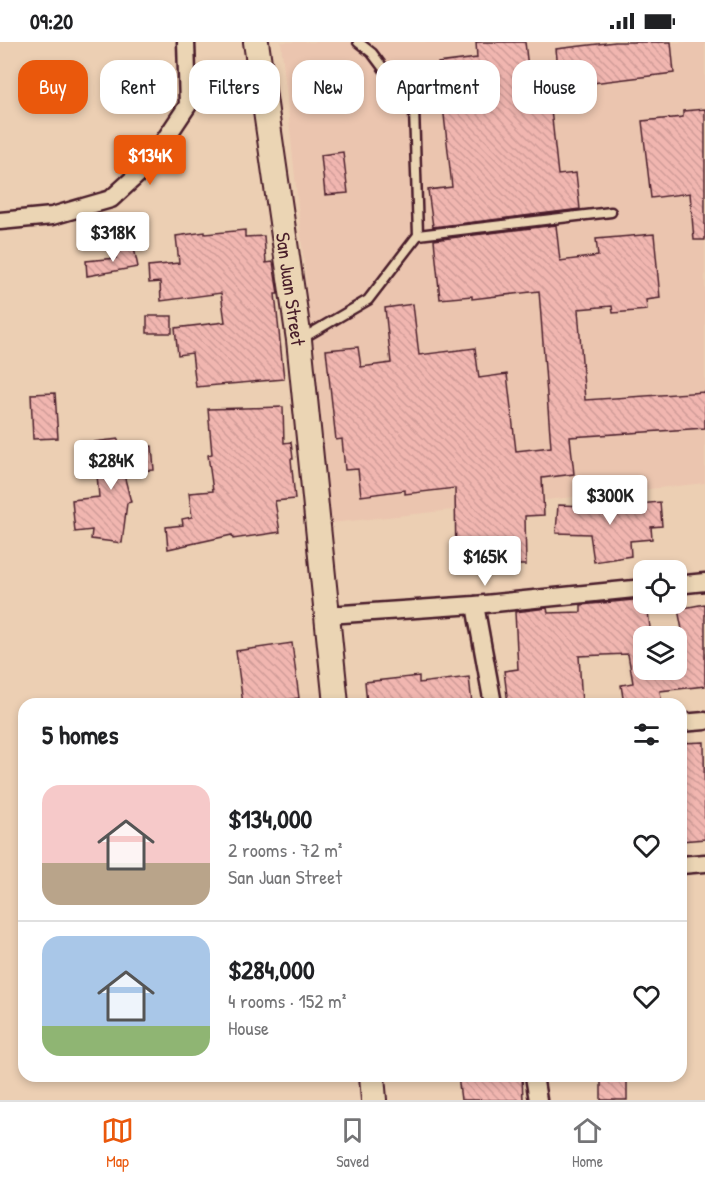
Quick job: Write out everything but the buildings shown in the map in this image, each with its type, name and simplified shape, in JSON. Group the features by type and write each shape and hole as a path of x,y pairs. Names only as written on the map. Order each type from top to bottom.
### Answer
{"main road":[{"name":"San Juan Street","path":"256,42 299,340 335,698"},
{"path":"372,1082 374,1100"}],"street":[{"path":"0,221 52,216 111,199 148,165 188,105 186,42"},
{"path":"687,584 705,582"},
{"path":"328,615 475,605 633,589"},
{"path":"475,605 492,698"},
{"path":"687,723 705,722"},
{"path":"687,864 705,863"},
{"path":"535,1082 538,1100"}],"lane":[{"path":"299,340 368,300 418,236 414,109 372,53 358,42"},
{"path":"418,236 611,212"}],"shaded area":[{"path":"281,42 705,42 705,483 331,523"}]}
